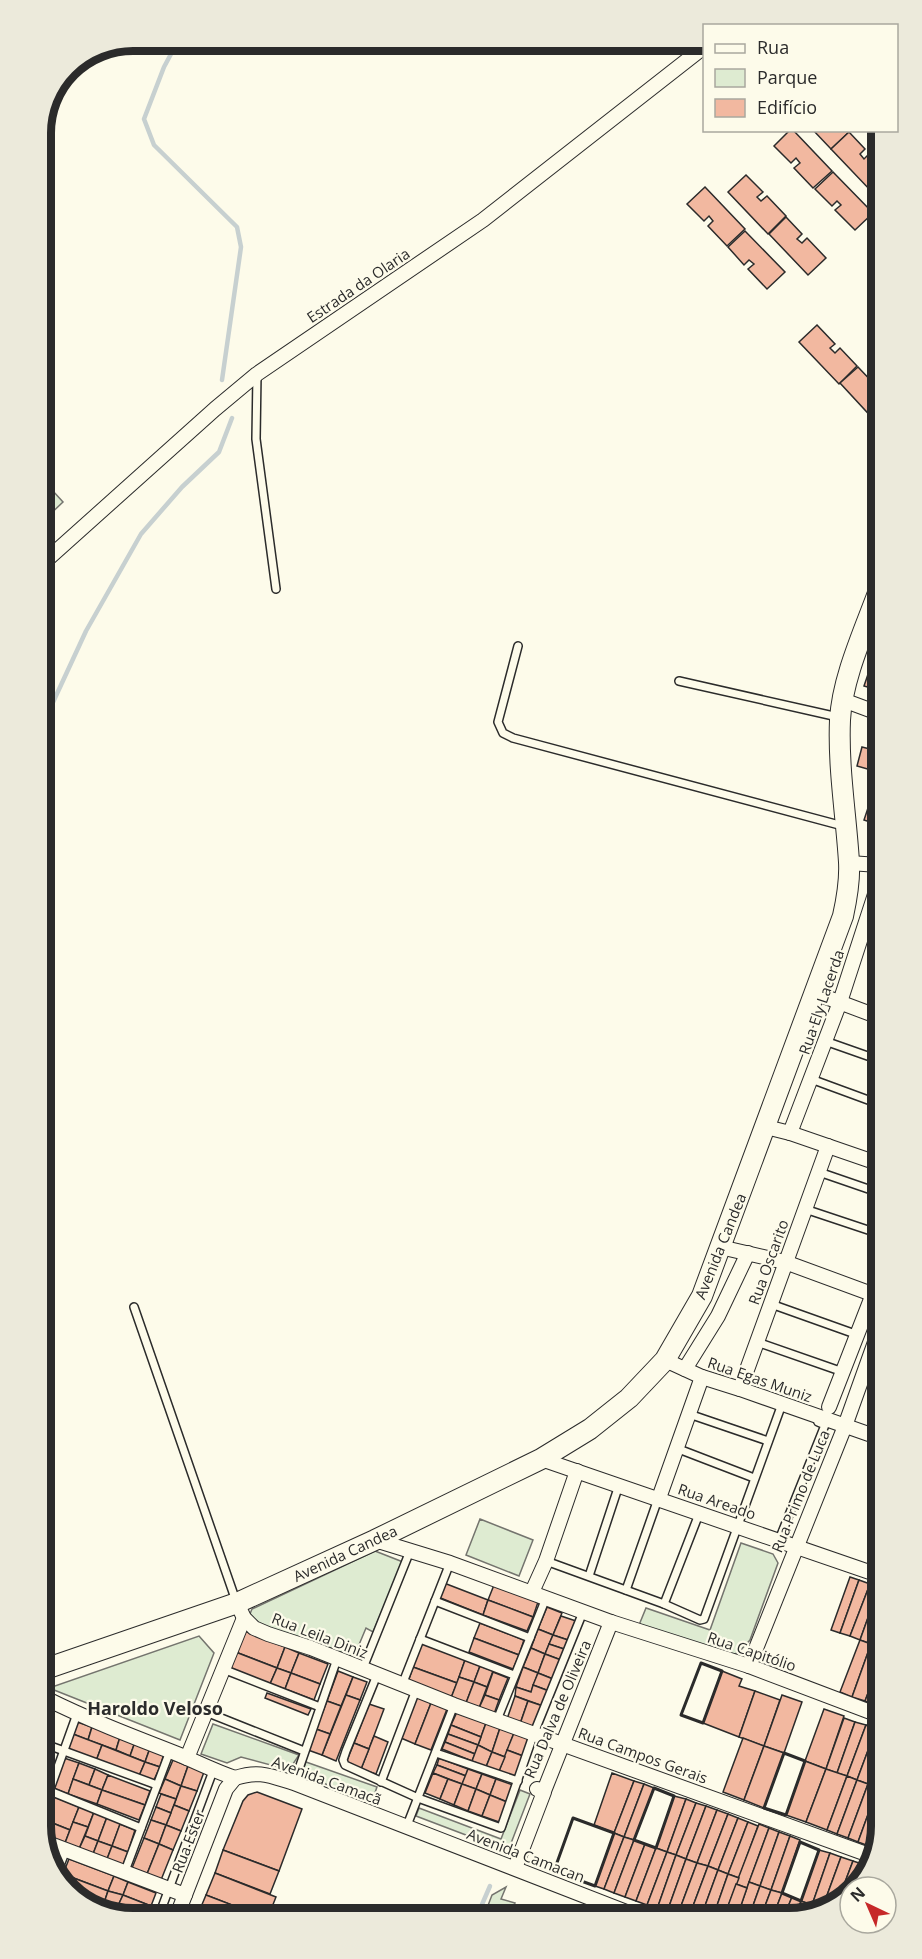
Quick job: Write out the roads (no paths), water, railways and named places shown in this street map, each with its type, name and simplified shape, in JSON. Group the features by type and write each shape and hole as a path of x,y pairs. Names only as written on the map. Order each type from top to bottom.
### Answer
{"main road":[{"name":"Avenida Candea","path":"51,1666 240,1611 375,1540 541,1459 590,1429 614,1411 665,1360 702,1296 843,916 849,886 849,863 841,776 842,709 854,657 871,612"}],"street":[{"name":"Estrada da Olaria","path":"51,556 256,374 483,220 700,51"},
{"path":"842,709 871,712"},
{"path":"849,863 871,864"},
{"name":"Rua Ely Lacerda","path":"790,1133 840,1002 871,907"},
{"path":"815,993 871,1014"},
{"path":"766,1127 871,1157"},
{"name":"Rua Oscarito","path":"740,1389 828,1146"},
{"path":"720,1247 785,1262 871,1287"},
{"path":"685,1369 718,1316 748,1253"},
{"path":"829,1407 871,1305"},
{"name":"Rua Primo de Luca","path":"749,1666 871,1352"},
{"name":"Rua Egas Muniz","path":"665,1360 702,1377 740,1389 781,1407 871,1435"},
{"path":"659,1498 702,1377"},
{"name":"Rua Areado","path":"541,1459 871,1573"},
{"path":"532,1592 546,1561 576,1471"},
{"name":"Rua Capitólio","path":"375,1540 450,1563 611,1622 749,1666 871,1712"},
{"path":"187,1758 223,1669 240,1611"},
{"name":"Rua Leila Diniz","path":"240,1611 254,1628 363,1668 402,1685"},
{"name":"Rua Dalva de Oliveira","path":"515,1868 544,1792 537,1789 544,1791 611,1622"},
{"name":"Rua Campos Gerais","path":"402,1685 866,1854"},
{"path":"51,1701 213,1771 235,1778"},
{"name":"Avenida Camacã","path":"235,1778 251,1773 265,1774 294,1783 406,1828"},
{"name":"Rua Ester","path":"180,1908 226,1789 235,1778"},
{"name":"Avenida Camacan","path":"406,1828 617,1908"},
{"path":"54,1845 185,1895"}],"lane":[{"path":"256,374 256,439 276,589"},
{"path":"518,646 498,722 503,733 513,738 845,827"},
{"path":"680,681 842,709"},
{"path":"825,1041 871,1057"},
{"path":"811,1079 871,1101"},
{"path":"819,1172 871,1190"},
{"path":"806,1209 871,1231"},
{"path":"771,1304 858,1335"},
{"path":"134,1308 240,1611"},
{"path":"757,1342 843,1372"},
{"path":"738,1526 781,1407"},
{"name":"Rua Egas Muniz","path":"779,1540 825,1425 781,1407"},
{"path":"689,1414 768,1441"},
{"path":"676,1448 754,1478"},
{"path":"589,1576 619,1485"},
{"path":"626,1590 659,1498"},
{"path":"664,1604 699,1514"},
{"name":"Rua Capitólio","path":"546,1561 664,1604 700,1620 704,1619 738,1526"},
{"path":"363,1668 410,1551"},
{"path":"402,1685 450,1563"},
{"path":"497,1720 546,1598"},
{"path":"435,1601 530,1638"},
{"path":"377,1675 343,1760 345,1765 418,1798 501,1828 534,1733 583,1612"},
{"path":"420,1639 514,1675"},
{"path":"294,1783 337,1659"},
{"path":"223,1669 320,1707"},
{"path":"381,1782 416,1690"},
{"path":"406,1828 454,1705"},
{"path":"206,1712 304,1751"},
{"path":"51,1782 77,1714"},
{"path":"51,1746 157,1785"},
{"path":"125,1871 170,1751"},
{"path":"436,1753 518,1781"},
{"path":"161,1908 213,1771"},
{"path":"51,1791 141,1828"},
{"path":"60,1864 66,1850"}],"waterway":[{"path":"173,51 144,119 154,145 237,227 241,247 222,380"},
{"path":"51,707 86,631 141,534 182,487 219,452 232,418"},
{"path":"480,1908 490,1886"}],"district":[{"name":"Haroldo Veloso","path":"155,1708"}]}
